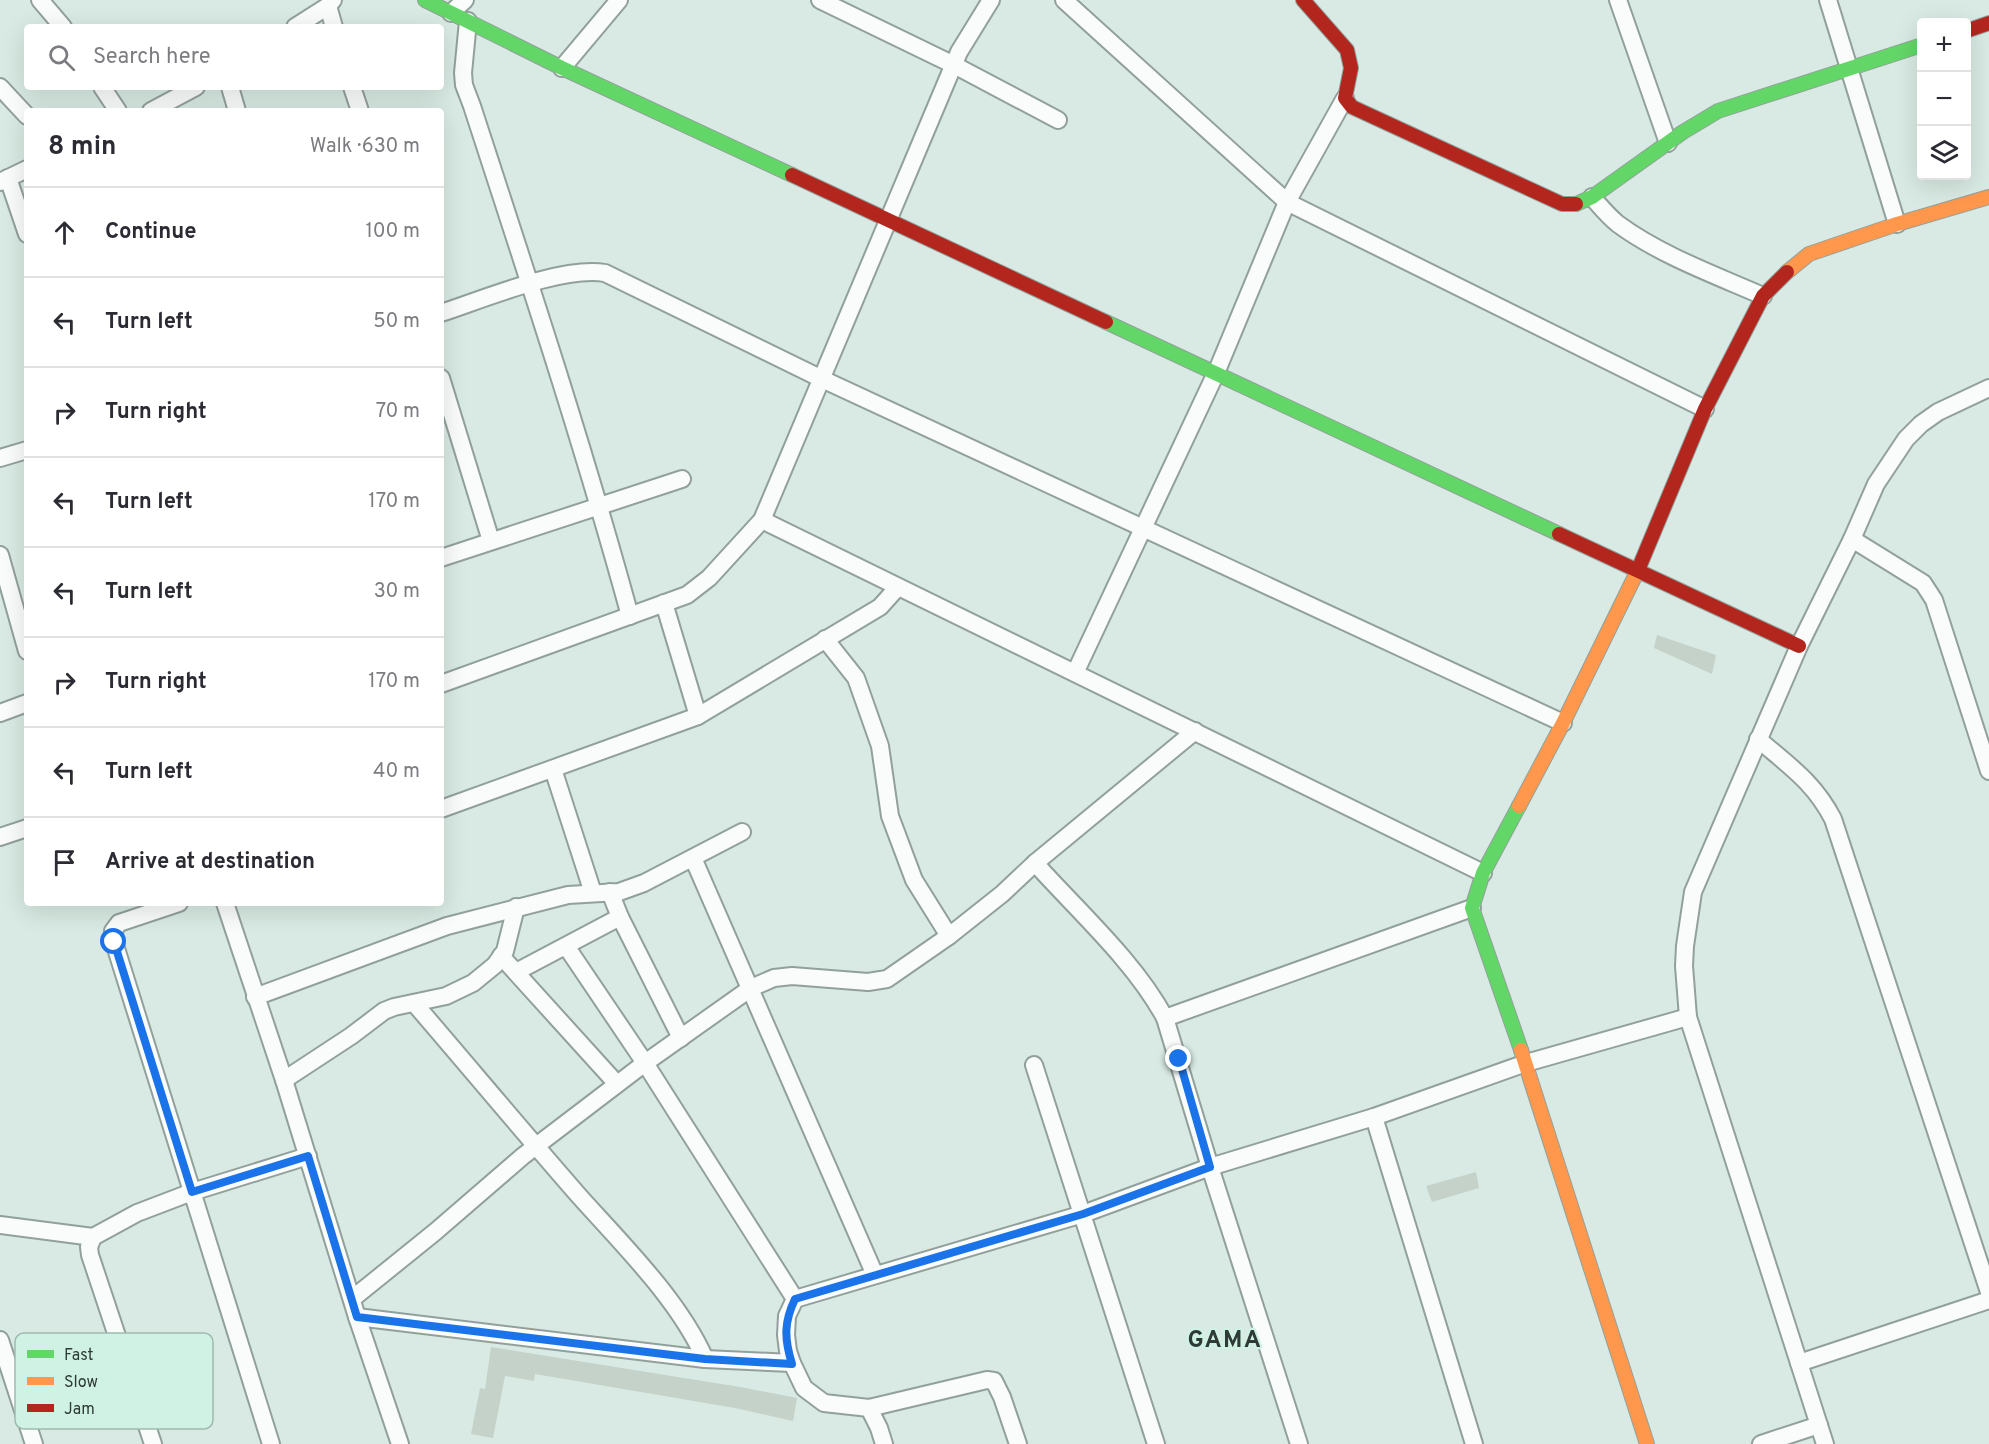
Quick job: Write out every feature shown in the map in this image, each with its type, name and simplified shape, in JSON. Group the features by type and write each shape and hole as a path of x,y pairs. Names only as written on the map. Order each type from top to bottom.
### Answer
{"street":[{"path":"40,0 60,24"},
{"path":"425,0 562,68 1799,646"},
{"path":"451,13 465,0"},
{"path":"562,68 619,0"},
{"path":"820,0 954,65 1058,120"},
{"path":"444,683 687,595 709,578 762,520 954,65 992,0"},
{"path":"1064,0 1287,202 1706,409"},
{"path":"1075,673 1216,373 1287,202 1345,98 1353,64 1351,58 1329,28 1303,0"},
{"path":"1618,0 1668,143"},
{"path":"1828,0 1897,224"},
{"path":"299,24 330,3 334,24"},
{"path":"468,21 464,85 600,506 630,616"},
{"path":"1971,29 1989,23"},
{"path":"1345,98 1352,107 1562,204 1575,204 1592,197 1718,111 1917,47"},
{"path":"0,87 24,113"},
{"path":"104,90 116,108"},
{"path":"156,108 190,90"},
{"path":"231,90 236,108"},
{"path":"353,90 359,108"},
{"path":"24,170 4,180 24,227"},
{"path":"1592,197 1616,223 1643,239 1691,264 1763,296"},
{"path":"1647,1444 1526,1063 1472,908 1483,873 1563,723 1638,571 1706,409 1763,296 1809,254 1897,224 1989,197"},
{"path":"444,312 530,284 589,271 605,273 822,379 1563,723"},
{"path":"444,388 491,541"},
{"path":"1825,1444 1688,1017 1684,966 1687,926 1693,892 1758,739 1799,646 1852,539 1876,484 1906,439 1922,424 1938,412 1989,388"},
{"path":"0,458 24,451"},
{"path":"444,557 682,479"},
{"path":"762,520 1483,873"},
{"path":"1852,539 1923,583 1934,600 1989,771"},
{"path":"0,555 24,640"},
{"path":"444,808 698,716 880,607 898,586"},
{"path":"664,603 698,716"},
{"path":"825,639 856,678 880,746 890,816 914,880 949,936"},
{"path":"0,713 24,704"},
{"path":"352,1299 536,1146 645,1063 751,988 774,978 792,976 868,982 887,979 949,936 1002,894 1035,863 1195,731"},
{"path":"1758,739 1811,785 1823,799 1833,819 1989,1292"},
{"path":"553,769 602,893 620,917 681,1038"},
{"path":"0,837 24,829"},
{"path":"255,997 447,926 568,895 619,892 644,883 742,832"},
{"path":"693,858 875,1275"},
{"path":"1035,863 1138,976 1153,996 1165,1018 1299,1444"},
{"path":"170,906 119,923 113,931 118,954 271,1444"},
{"path":"226,906 284,1080 357,1317 400,1444"},
{"path":"284,1080 351,1036 384,1011 446,996 473,983 495,965 505,951 516,907"},
{"path":"1165,1018 1472,908"},
{"path":"516,972 620,917"},
{"path":"566,946 645,1063 795,1299"},
{"path":"501,956 617,1084"},
{"path":"414,1003 676,1309 696,1339 705,1359"},
{"path":"1018,1444 994,1381 987,1380 869,1408 824,1403 804,1388 792,1364 786,1335 787,1316 795,1299 1083,1214 1210,1167 1374,1117 1526,1063 1688,1017"},
{"path":"1034,1065 1156,1444"},
{"path":"1374,1117 1474,1444"},
{"path":"0,1225 93,1237 137,1213 192,1192 308,1156"},
{"path":"93,1237 89,1247 90,1255 116,1333"},
{"path":"1799,1363 1989,1300"},
{"path":"357,1317 705,1359 792,1364"},
{"path":"0,1340 15,1386"},
{"path":"869,1408 884,1444"},
{"path":"1761,1444 1819,1425"},
{"path":"29,1429 34,1444"},
{"path":"148,1429 153,1444"}],"building":[{"path":"1657,635 1716,655 1712,674 1654,648"},
{"path":"1476,1172 1479,1188 1432,1202 1426,1186"},
{"path":"491,1347 797,1398 793,1421 735,1408 535,1374 534,1381 505,1376 493,1438 471,1434 480,1388 485,1389"}],"traffic: fast":[{"path":"425,0 562,68 792,175"},
{"path":"1576,204 1592,197 1683,132 1718,111 1917,47"},
{"path":"1106,322 1559,534"},
{"path":"1519,806 1483,873 1472,908 1521,1050"}],"traffic: slow":[{"path":"1787,272 1809,254 1897,224 1989,197"},
{"path":"1519,806 1563,723 1638,570"},
{"path":"1521,1050 1647,1444"}],"traffic: jam":[{"path":"1303,0 1347,50 1351,68 1345,98 1352,107 1562,204 1576,204"},
{"path":"1971,29 1989,23"},
{"path":"792,175 1106,322"},
{"path":"1638,570 1705,409 1763,296 1787,272"},
{"path":"1559,534 1799,646"}],"district":[{"name":"GAMA","path":"1225,1339"}],"route":[{"path":"114,942 192,1192 308,1156 357,1317 705,1359 792,1364 786,1335 787,1316 795,1299 1083,1214 1210,1167 1179,1059"}]}
